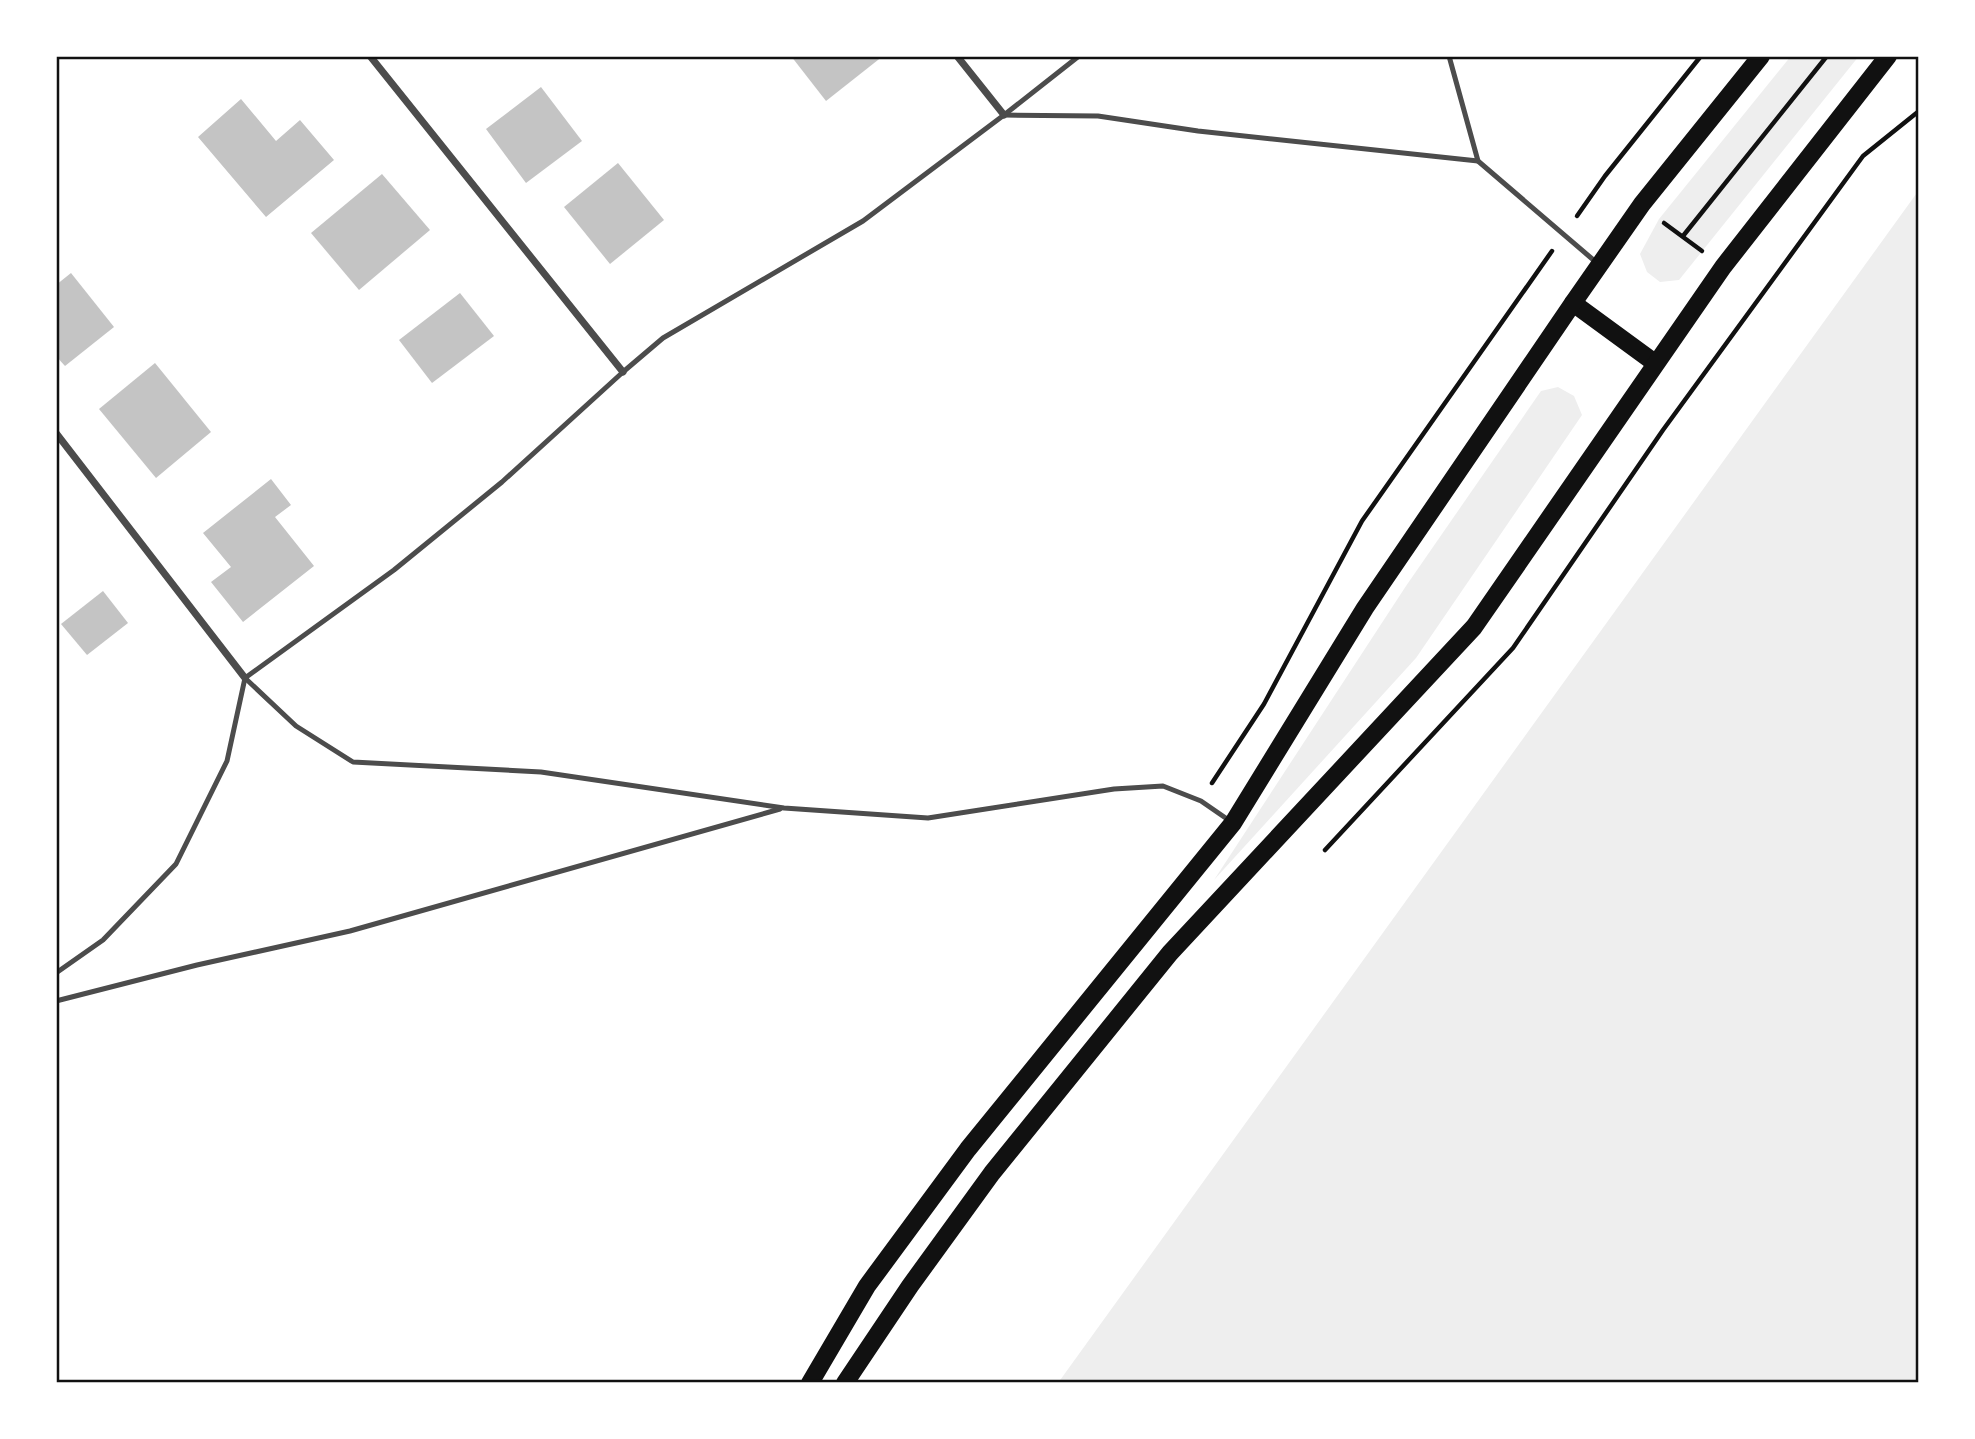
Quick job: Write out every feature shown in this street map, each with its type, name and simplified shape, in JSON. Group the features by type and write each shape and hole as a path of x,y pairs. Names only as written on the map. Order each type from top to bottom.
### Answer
{"main road":[{"path":"810,1383 867,1286 968,1149 1233,823 1365,608 1599,265 1642,204 1760,56"},
{"path":"845,1383 910,1286 992,1172 1170,953 1474,627 1723,267 1888,56"},
{"path":"1573,303 1655,363"}],"street":[{"path":"370,56 623,372"},
{"path":"957,56 1004,115"},
{"path":"56,433 245,678"}],"lane":[{"path":"56,973 103,940 176,864 228,761 245,678 394,570 502,482 663,338 863,221 1079,56"},
{"path":"1449,56 1478,160 1599,265"},
{"path":"1004,115 1098,117 1198,131 1478,160"},
{"path":"245,678 296,726 353,762 541,772 784,808 928,818 1114,789 1163,786 1201,801 1233,823"},
{"path":"56,1001 197,965 349,931 784,808"}],"path":[{"path":"1201,801 1264,704 1362,521 1605,176 1701,56"},
{"path":"1683,236 1827,56"},
{"path":"1325,850 1513,649 1663,430 1863,156 1919,111"},
{"path":"1660,219 1703,252"}],"shaded area":[{"path":"1791,56 1859,56 1679,280 1660,282 1647,272 1640,254 1659,219"},
{"path":"1919,190 1919,1383 1058,1383"},
{"path":"1558,387 1574,396 1582,415 1416,658 1214,880 1406,586 1541,391"}],"building":[{"path":"791,56 883,56 826,101"},
{"path":"541,87 582,141 526,183 486,129"},
{"path":"241,99 276,141 300,120 334,160 266,217 198,137"},
{"path":"618,163 664,220 610,264 564,207"},
{"path":"382,174 430,230 359,290 311,233"},
{"path":"71,273 114,327 65,366 56,356 56,285"},
{"path":"460,293 494,336 432,383 399,340"},
{"path":"155,363 211,432 156,478 99,409"},
{"path":"271,479 291,505 275,517 314,566 243,622 211,582 231,567 203,533"},
{"path":"103,591 128,623 87,655 61,624"}]}
